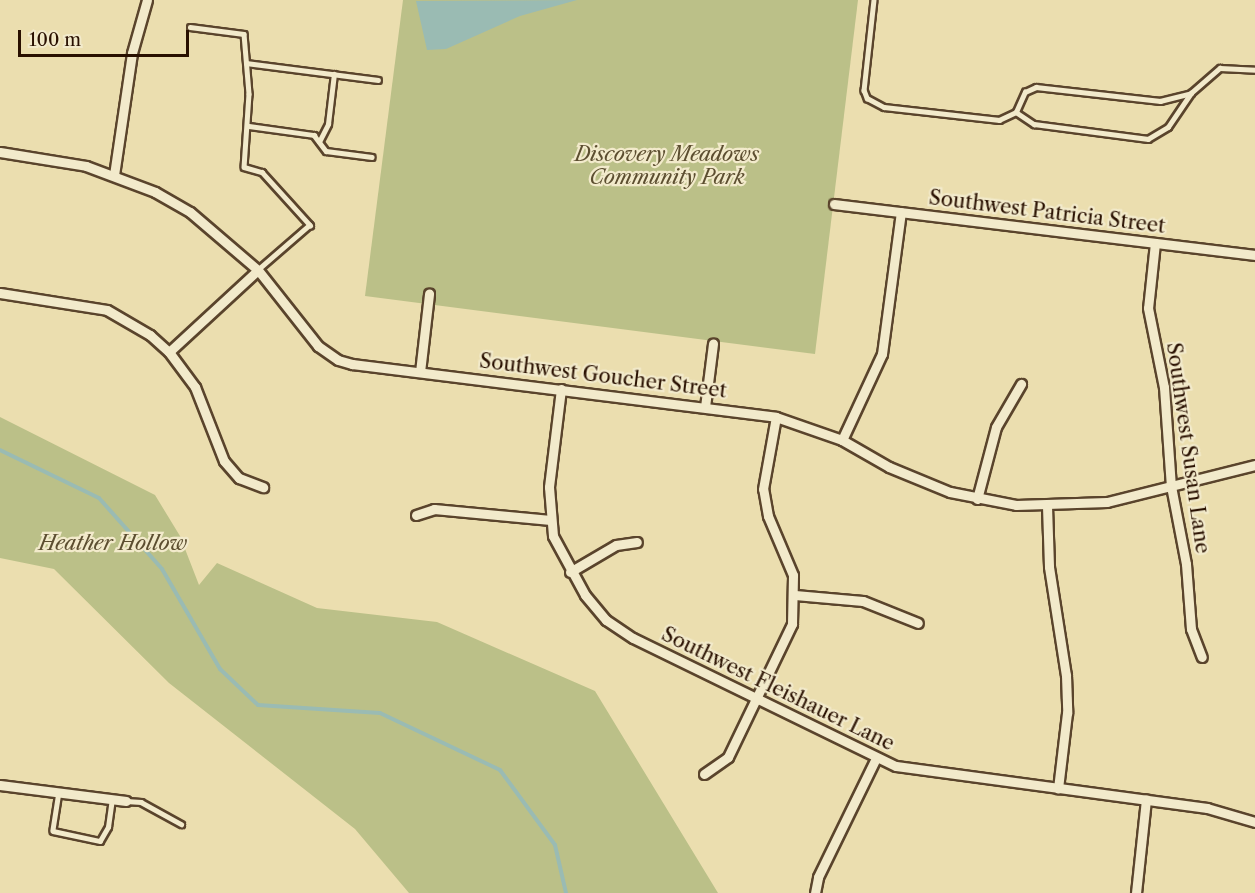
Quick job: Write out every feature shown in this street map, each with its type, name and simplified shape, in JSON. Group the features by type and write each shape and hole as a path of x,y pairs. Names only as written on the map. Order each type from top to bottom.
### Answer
{"street":[{"path":"114,175 132,53 147,0"},
{"name":"Southwest Goucher Street","path":"0,152 55,159 114,175 190,213 258,270 318,346 338,360 776,417 842,440 919,480 977,499 1047,506 1107,502 1255,465"},
{"name":"Southwest Patricia Street","path":"834,204 1255,255"},
{"path":"842,440 882,354 901,212"},
{"name":"Southwest Susan Lane","path":"1155,243 1148,308 1164,387 1172,486 1186,564 1191,629 1202,657"},
{"path":"169,352 258,270"},
{"path":"0,293 107,310 129,320 169,352 195,387 224,461 239,478 263,487"},
{"path":"420,372 429,294"},
{"path":"705,407 713,344"},
{"path":"977,499 996,427 1021,384"},
{"name":"Southwest Fleishauer Lane","path":"561,389 549,487 550,520 570,572 606,620 633,638 876,758 914,770 1207,808 1255,822"},
{"path":"704,774 728,757 792,624 795,595 787,555 768,516 763,489 776,417"},
{"path":"1047,506 1049,567 1066,675 1067,713 1058,788"},
{"path":"416,515 434,509 550,520"},
{"path":"570,572 616,545 637,542"},
{"path":"795,595 863,602 918,623"},
{"path":"815,893 818,877 876,758"},
{"path":"0,784 126,801"},
{"path":"1136,893 1146,800"}],"lane":[{"path":"874,0 864,90 875,105 999,120 1016,112 1025,92 1036,87 1161,101 1191,93"},
{"path":"190,27 244,34 249,126 244,167 262,172 310,225 258,270"},
{"path":"246,63 378,80"},
{"path":"1016,112 1034,124 1148,139 1168,127 1191,93 1220,68 1255,70"},
{"path":"319,142 328,124 334,75"},
{"path":"249,126 314,135 326,151 372,157"},
{"path":"59,792 53,831 100,841 108,827 112,799"},
{"path":"126,801 141,802 181,824"}],"green space":[{"name":"Discovery Meadows Community Park","path":"403,0 858,0 815,354 365,296"},
{"name":"Heather Hollow","path":"0,417 155,495 180,536 199,585 217,563 317,608 437,622 595,691 718,893 409,893 355,829 169,683 54,569 0,558"}],"water":[{"path":"577,0 520,16 446,49 427,50 416,1"}],"waterway":[{"path":"0,450 99,498 162,569 220,669 258,705 380,713 500,770 555,845 566,893"}]}
